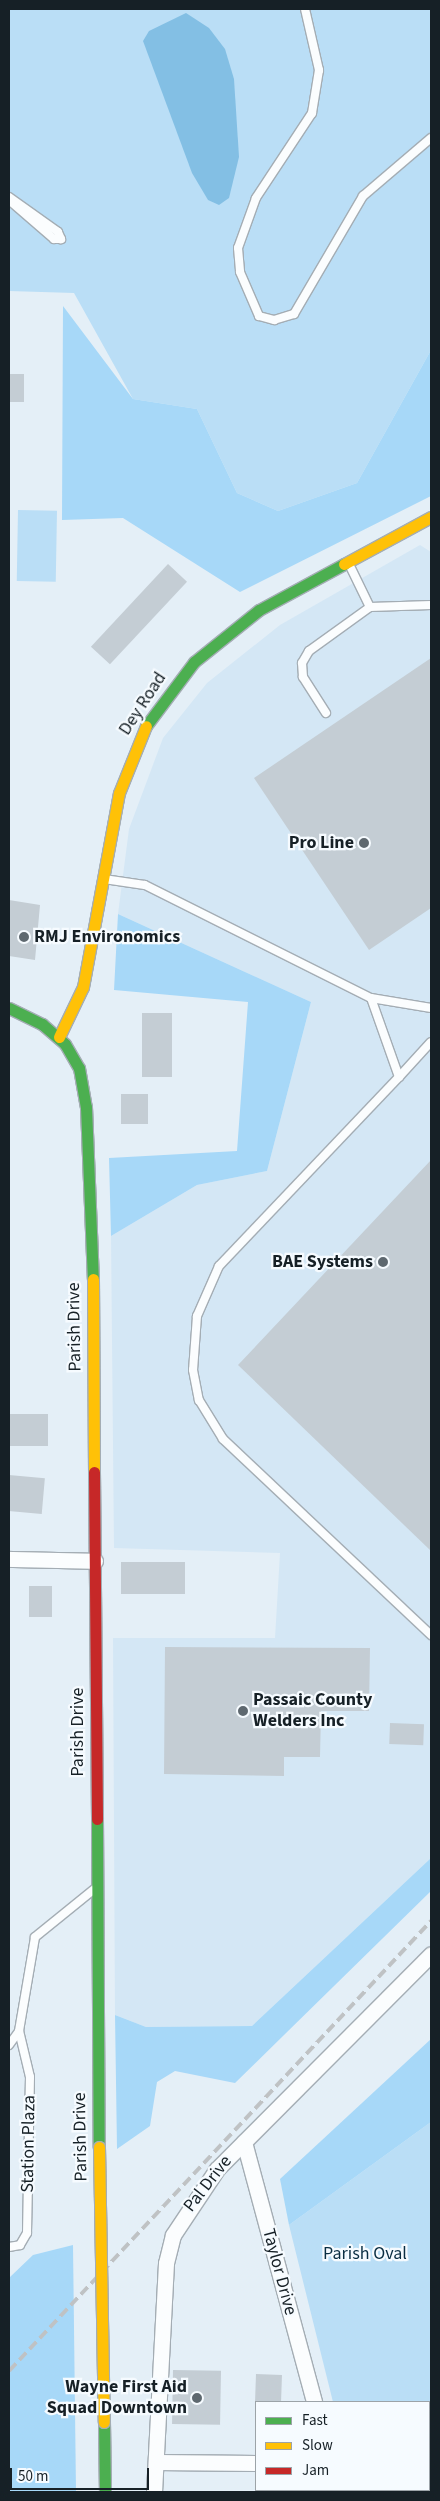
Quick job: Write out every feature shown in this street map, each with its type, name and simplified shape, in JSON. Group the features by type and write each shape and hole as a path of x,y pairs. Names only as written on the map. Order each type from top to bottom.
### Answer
{"street":[{"name":"Dey Road","path":"59,1037 83,987 102,879 130,758 168,692 225,635 347,561 431,517"},
{"name":"Parish Drive","path":"9,1008 59,1037 79,1068 86,1107 95,1561 95,1889 105,2492"},
{"path":"9,1558 95,1561"},
{"name":"Pal Drive","path":"154,2492 166,2263 173,2235 188,2207 244,2142 431,1954"},
{"name":"Taylor Drive","path":"244,2142 314,2401"},
{"path":"156,2462 255,2463"}],"lane":[{"path":"304,9 319,70 312,113 256,198 238,248 240,272 259,316 274,320 294,314 362,196 431,138"},
{"path":"9,198 58,232 61,239 54,240 9,198"},
{"path":"347,561 370,607"},
{"path":"326,713 304,677 302,663 309,651 370,607 431,605"},
{"path":"102,879 145,885 371,998 431,1008"},
{"path":"371,998 399,1077"},
{"path":"431,1042 219,1266 198,1316 193,1370 199,1400 223,1439 431,1635"},
{"name":"Station Plaza","path":"9,2247 20,2245 27,2233 30,2077 19,2031 35,1937 95,1889"},
{"name":"Station Plaza","path":"9,2045 19,2031"}],"shaded area":[{"path":"186,13 209,28 225,49 234,79 239,157 229,198 219,205 208,200 192,173 143,41 149,31"},
{"path":"63,306 133,399 197,409 237,493 278,511 357,483 431,350 431,496 240,592 123,518 62,520"},
{"path":"420,545 431,552 431,1858 252,2026 146,2027 115,2015 113,1638 275,1638 280,1553 114,1548 111,1236 197,1185 267,1171 311,1002 118,914 129,829 163,738 207,683 280,625"},
{"path":"118,914 311,1002 267,1171 197,1185 111,1236 109,1158 237,1151 248,1002 114,990"},
{"path":"431,1858 431,1891 235,2083 175,2071 157,2082 150,2126 117,2149 115,2015 146,2027 252,2026"},
{"path":"431,2039 431,2122 289,2225 280,2179"},
{"path":"73,2245 76,2492 9,2492 9,2278 33,2255"}],"green space":[{"path":"9,9 431,9 431,350 357,483 278,511 237,493 197,409 133,399 74,293 9,291"},
{"path":"18,510 57,511 56,582 17,581"},
{"name":"Parish Oval","path":"431,2122 431,2492 353,2492 430,2491 430,2401 333,2401 289,2225"}],"building":[{"path":"9,374 24,374 24,402 9,402"},
{"path":"168,564 187,582 110,664 91,647"},
{"name":"Pro Line","path":"431,658 431,908 369,950 254,778"},
{"name":"RMJ Environomics","path":"9,900 40,905 35,960 9,956"},
{"path":"142,1013 172,1013 172,1077 142,1077"},
{"path":"121,1094 148,1094 148,1124 121,1124"},
{"name":"BAE Systems","path":"431,1160 431,1551 238,1365"},
{"path":"9,1414 48,1414 48,1446 9,1446"},
{"path":"9,1475 45,1478 42,1514 9,1511"},
{"path":"121,1562 185,1562 185,1594 121,1594"},
{"path":"29,1586 52,1586 52,1617 29,1617"},
{"name":"Passaic County Welders Inc","path":"165,1647 370,1648 369,1711 321,1711 320,1757 284,1757 284,1776 164,1774"},
{"path":"390,1723 424,1724 423,1745 389,1744"},
{"name":"Wayne First Aid Squad Downtown","path":"173,2370 221,2371 220,2425 172,2424"},
{"path":"256,2374 282,2375 281,2401 255,2401"}],"railway":[{"path":"9,2371 431,1921"}],"traffic: fast":[{"path":"146,726 194,662 259,610 344,564"},
{"path":"9,1008 42,1024 65,1044 79,1068 86,1107 93,1279"},
{"path":"97,1819 99,2147"},
{"path":"104,2422 105,2492"}],"traffic: slow":[{"path":"344,564 431,517"},
{"path":"59,1037 83,987 119,793 146,726"},
{"path":"93,1279 94,1472"},
{"path":"99,2147 104,2422"}],"traffic: jam":[{"path":"94,1472 97,1819"}],"place":[{"name":"Pro Line","path":"364,843"},
{"name":"RMJ Environomics","path":"24,937"},
{"name":"BAE Systems","path":"383,1262"},
{"name":"Passaic County Welders Inc","path":"243,1711"},
{"name":"Wayne First Aid Squad Downtown","path":"197,2398"}]}
